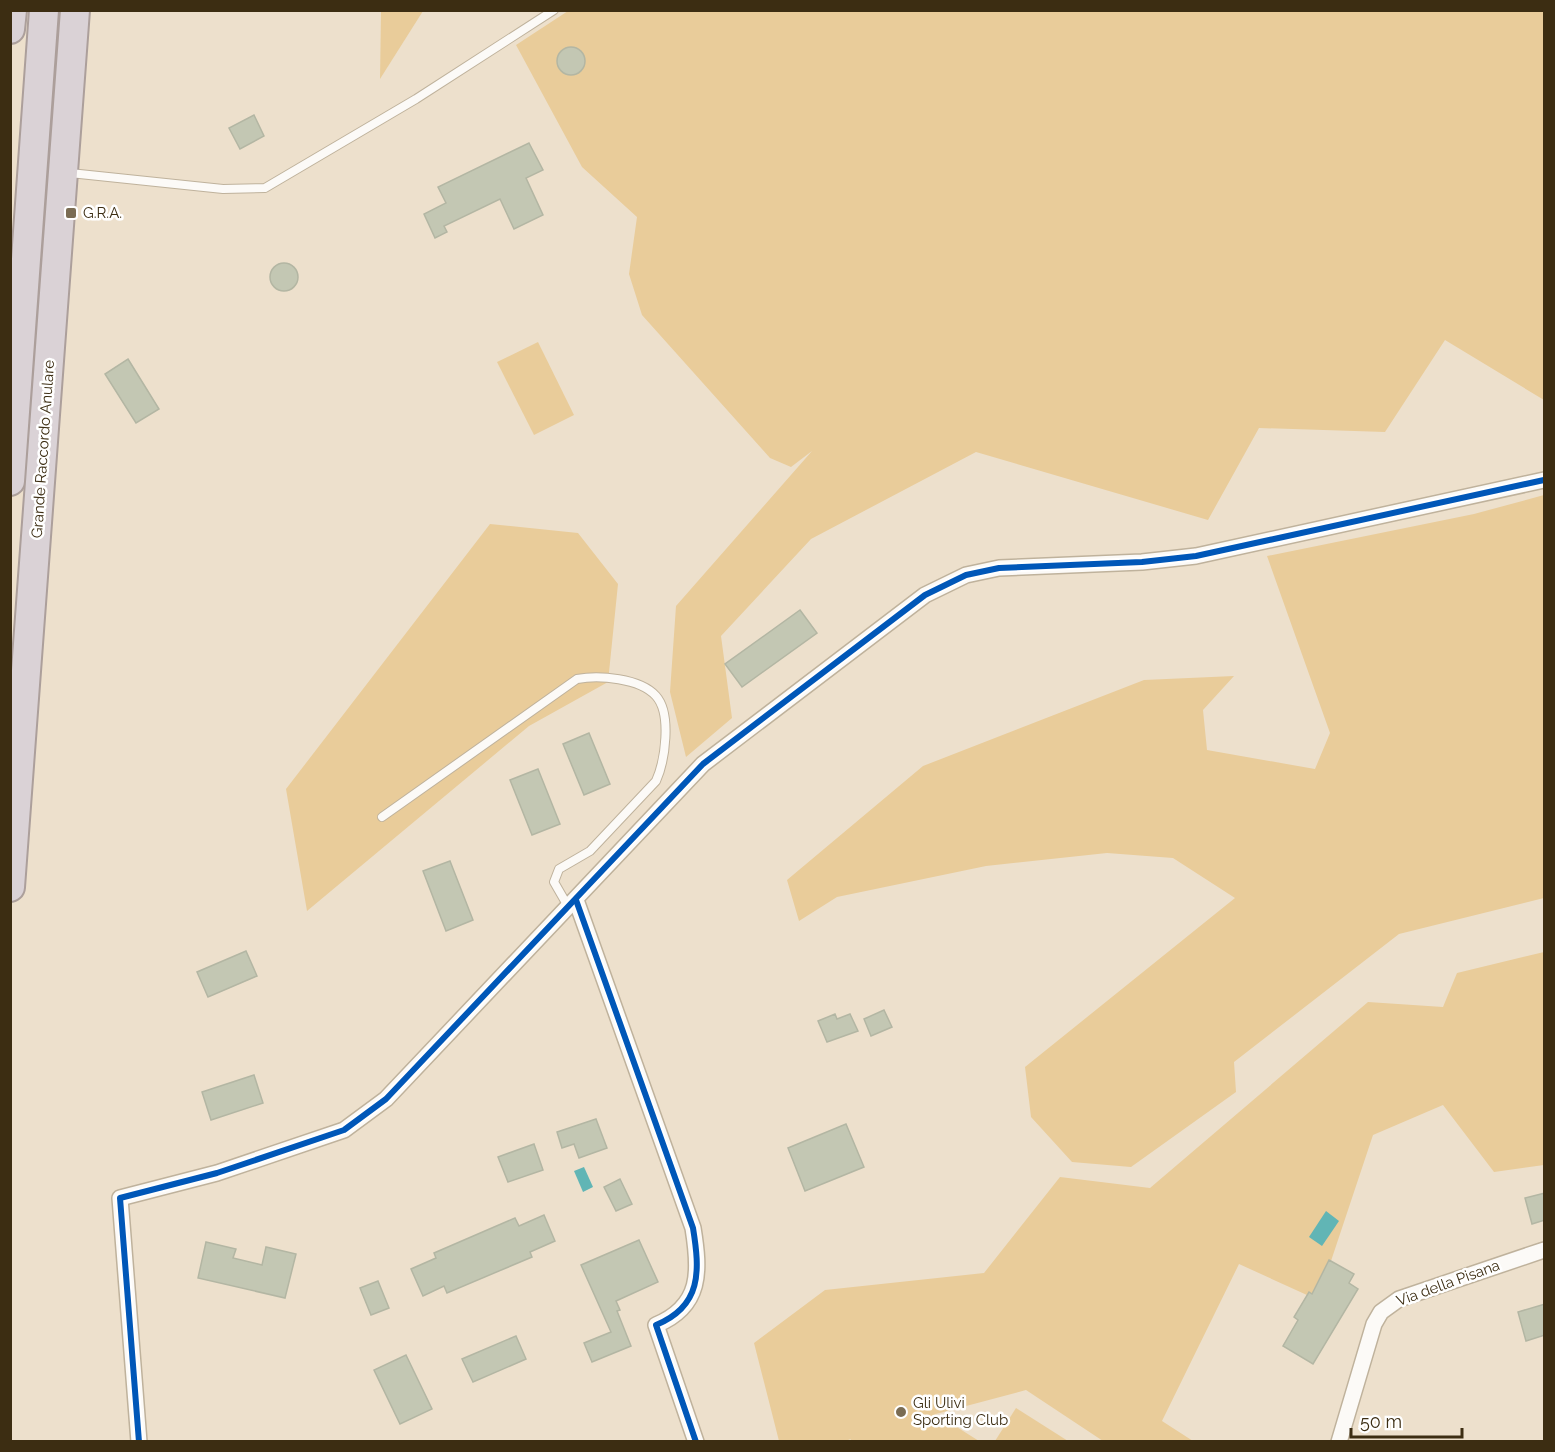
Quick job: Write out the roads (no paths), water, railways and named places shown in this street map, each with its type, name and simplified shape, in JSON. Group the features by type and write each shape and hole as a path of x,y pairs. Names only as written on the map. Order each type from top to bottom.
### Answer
{"highway":[{"path":"10,29 12,10"},
{"name":"Grande Raccordo Anulare","path":"10,482 44,10"},
{"name":"Grande Raccordo Anulare","path":"10,887 75,10"}],"street":[{"path":"139,1442 120,1198 217,1173 344,1130 386,1099 421,1065 703,764 925,595 966,575 999,568 1142,562 1196,556 1545,480"},
{"path":"572,904 693,1228 698,1275 683,1310 656,1325 696,1442"},
{"name":"Via della Pisana","path":"1339,1442 1372,1329 1385,1308 1398,1299 1545,1250"}],"lane":[{"path":"62,172 223,189 266,188 416,99 554,10"},
{"path":"382,817 577,679 596,675 619,679 641,687 655,694 663,707 665,734 662,768 656,781 590,851 559,869 554,882 572,904"}],"water":[{"path":"584,1167 593,1187 583,1192 574,1171"},
{"path":"1326,1211 1339,1221 1322,1246 1309,1237"}],"place":[{"name":"G.R.A.","path":"71,213"},
{"name":"Gli Ulivi Sporting Club","path":"901,1412"}]}
